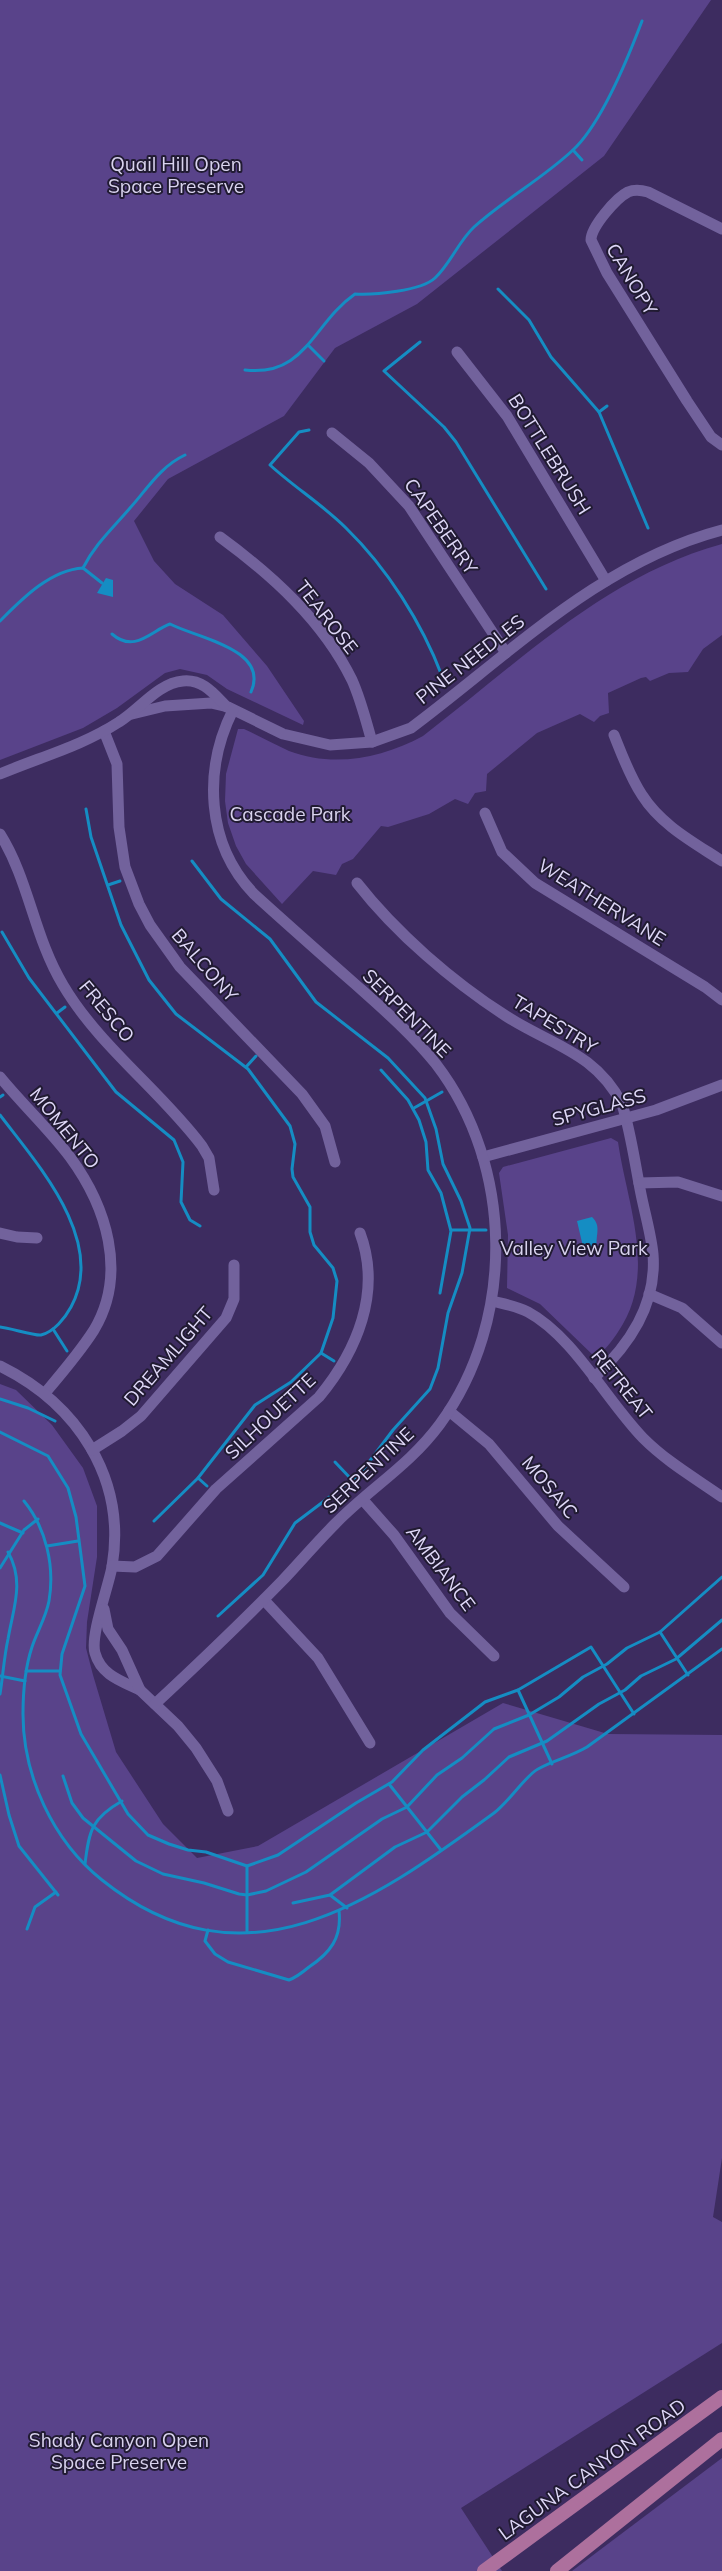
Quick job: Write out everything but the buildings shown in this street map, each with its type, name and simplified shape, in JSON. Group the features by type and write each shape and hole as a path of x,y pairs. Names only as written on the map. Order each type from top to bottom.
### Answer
{"main road":[{"name":"LAGUNA CANYON ROAD","path":"484,2571 722,2397"},
{"path":"557,2571 722,2439"}],"street":[{"name":"CANOPY","path":"722,229 648,192 636,190 623,195 594,227 591,240 607,273 687,401 711,437 722,445"},
{"name":"BOTTLEBRUSH","path":"457,352 512,423 606,580"},
{"name":"CAPEBERRY","path":"332,433 370,463 409,506 506,653"},
{"name":"PINE NEEDLES","path":"132,714 172,705 211,703 230,709 283,734 319,744 343,745 372,742 411,728 556,614 606,580 657,552 722,530"},
{"name":"TEAROSE","path":"220,537 283,588 324,637 352,680 372,742"},
{"name":"PINE NEEDLES","path":"0,774 70,748 104,732 132,714 161,689 183,681 191,681 205,686 230,709"},
{"name":"SERPENTINE","path":"155,1704 264,1600 337,1522 407,1463 449,1411 477,1352 492,1301 496,1236 490,1188 483,1157 458,1099 427,1053 400,1025 254,894 231,864 220,840 212,801 216,762 230,709"},
{"name":"BALCONY","path":"104,732 117,764 119,826 125,867 134,893 150,925 180,967 302,1094 325,1126 334,1162"},
{"path":"614,735 634,782 650,806 672,828 722,861"},
{"name":"WEATHERVANE","path":"485,814 502,852 535,883 705,987 722,1000"},
{"name":"FRESCO","path":"0,834 18,866 44,947 63,985 92,1024 202,1146 209,1158 214,1190"},
{"name":"TAPESTRY","path":"357,883 390,920 466,988 506,1016 568,1048 590,1063 618,1096 626,1118 653,1255 649,1294 639,1323 628,1342 594,1378"},
{"name":"MOMENTO","path":"0,1077 69,1155 81,1172 103,1218 111,1250 109,1289 94,1329 45,1393"},
{"name":"SPYGLASS","path":"483,1157 669,1106 722,1085"},
{"path":"639,1183 678,1182 722,1196"},
{"path":"0,1233 17,1237 37,1238"},
{"name":"SILHOUETTE","path":"112,1566 135,1567 157,1556 216,1489 319,1397 331,1383 348,1354 358,1332 365,1309 370,1267 360,1233"},
{"name":"DREAMLIGHT","path":"92,1450 141,1416 226,1318 234,1299 234,1265"},
{"path":"649,1294 682,1308 722,1343"},
{"name":"RETREAT","path":"492,1301 518,1308 539,1319 559,1337 649,1443 680,1470 722,1497"},
{"path":"0,1366 45,1393 65,1412 92,1450 105,1479 112,1509 114,1530 112,1566 104,1604 94,1637 94,1647 98,1661 109,1675 140,1690 178,1726 204,1759 217,1781 228,1811"},
{"name":"MOSAIC","path":"449,1411 489,1444 558,1526 624,1587"},
{"name":"AMBIANCE","path":"363,1500 394,1535 446,1608 494,1656"},
{"path":"264,1600 318,1658 370,1744"},
{"path":"104,1604 108,1629 122,1650 140,1690"}],"green space":[{"name":"Quail Hill Open Space Preserve","path":"0,0 711,0 604,156 417,304 335,348 284,416 168,479 134,521 154,561 175,584 223,615 267,666 304,721 303,725 227,689 207,675 180,669 165,673 117,708 83,728 0,760"},
{"name":"Cascade Park","path":"722,544 722,635 703,649 688,672 669,673 650,681 646,677 641,678 608,693 609,713 600,716 594,722 580,714 537,733 487,774 486,791 475,793 468,804 455,799 429,814 388,827 381,826 353,859 342,864 336,875 313,871 282,904 246,864 236,846 228,823 225,801 226,774 238,729 244,729 289,751 323,759 358,758 374,755 407,744 423,736 528,652 601,600 639,577 679,558"},
{"name":"Valley View Park","path":"611,1138 618,1142 633,1214 638,1263 636,1287 630,1310 613,1339 595,1357 540,1304 507,1288 508,1235 499,1173 503,1167"},
{"name":"Shady Canyon Open Space Preserve","path":"0,1384 16,1390 52,1425 83,1468 97,1506 97,1557 87,1622 86,1648 93,1675 116,1752 163,1824 197,1858 258,1846 503,1703 608,1734 722,1735 722,2158 713,2217 722,2222 722,2343 461,2508 502,2571 0,2571"},
{"path":"722,2458 722,2571 572,2571"}],"water":[{"path":"106,578 113,580 113,597 97,593"},
{"path":"592,1217 597,1224 597,1247 584,1251 577,1221"}],"waterway":[{"path":"245,370 266,370 282,365 296,357 341,306 355,294 385,293 409,289 435,278 474,227 561,160 583,139 594,124 613,90 642,21"},
{"path":"573,150 582,160"},
{"path":"498,289 529,320 551,357 599,412 648,528"},
{"path":"420,342 384,371 444,427 456,442 546,589"},
{"path":"309,346 324,361"},
{"path":"599,412 607,406"},
{"path":"309,430 299,432 270,465 337,520 361,544 389,578 414,616 442,676"},
{"path":"83,568 99,544 155,478 169,465 185,455"},
{"path":"0,621 37,587 59,574 83,568 102,583"},
{"path":"112,634 120,640 136,641 170,624 213,640 241,655 250,665 254,677 251,692"},
{"path":"86,809 91,837 121,925 149,980 176,1014 248,1069 290,1126 295,1144 293,1177 310,1207 310,1232 314,1245 333,1268 337,1281 333,1318 321,1353 291,1382 255,1405 198,1478 154,1521"},
{"path":"192,861 221,899 270,939 316,1002 388,1058 425,1098 436,1129 443,1164 461,1201 470,1228 462,1273 448,1313 438,1368 430,1389 393,1430 360,1474 295,1523 263,1575 218,1616"},
{"path":"108,885 120,881"},
{"path":"2,932 29,978 116,1092 174,1140 183,1162 181,1202 190,1220 200,1226"},
{"path":"57,1013 65,1007"},
{"path":"246,1067 256,1056"},
{"path":"381,1070 408,1100 419,1120 426,1142 428,1170 441,1193 451,1231 440,1293"},
{"path":"414,1108 442,1092"},
{"path":"0,1115 49,1180 74,1230 80,1256 80,1282 71,1307 55,1328 38,1335 0,1327"},
{"path":"451,1230 486,1230"},
{"path":"53,1329 67,1351"},
{"path":"321,1353 334,1361"},
{"path":"0,1399 28,1408 55,1421"},
{"path":"0,1432 48,1456 68,1488 76,1517 85,1586 62,1654 60,1675 81,1734 128,1814 148,1835 188,1850 206,1852 247,1866 278,1855 356,1803 392,1782 423,1750 485,1702 518,1690 591,1647 634,1714"},
{"path":"335,1462 353,1481"},
{"path":"198,1478 207,1486"},
{"path":"24,1501 32,1512 43,1535 50,1561 51,1574 48,1607 32,1647 28,1663 23,1706 24,1737 28,1761 44,1806 55,1827 69,1846 102,1880 155,1914 206,1930 256,1932 306,1923 354,1903 401,1877 448,1846 500,1808 533,1772 587,1747 722,1649"},
{"path":"0,1568 24,1530 38,1519"},
{"path":"0,1523 23,1533"},
{"path":"47,1546 78,1541"},
{"path":"0,1694 17,1585 16,1574 8,1552"},
{"path":"63,1776 72,1803 83,1818 136,1861 163,1874 204,1883 239,1894 247,1895 266,1891 306,1872 382,1819 407,1807 437,1775 462,1758 494,1729 529,1715 559,1697 583,1677 607,1664 627,1648 660,1632 722,1577"},
{"path":"293,1903 330,1895 395,1847 427,1832 462,1797 509,1757 547,1741 599,1704 625,1690 641,1676 676,1659 722,1620"},
{"path":"660,1632 688,1675"},
{"path":"26,1671 59,1671"},
{"path":"0,1676 25,1681"},
{"path":"518,1690 552,1764"},
{"path":"0,1775 9,1815 19,1846 58,1895"},
{"path":"389,1784 441,1850"},
{"path":"85,1864 88,1842 98,1819 122,1801"},
{"path":"247,1866 247,1932"},
{"path":"27,1929 35,1907 56,1892"},
{"path":"330,1895 347,1908"},
{"path":"208,1930 205,1941 215,1954 228,1962 289,1980 302,1973 329,1950 339,1929 339,1911"}]}
